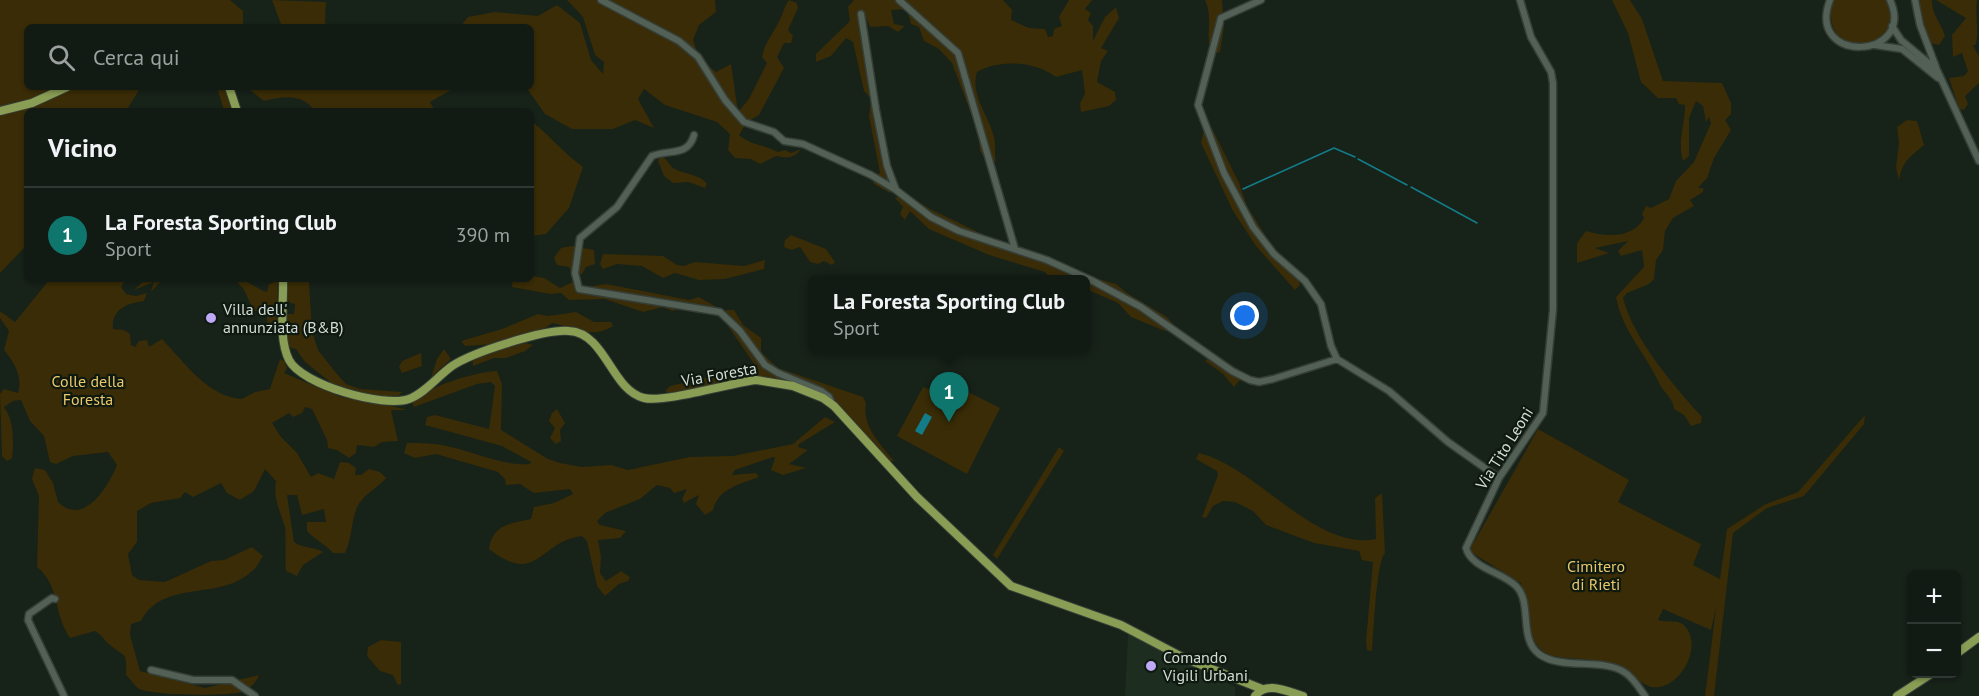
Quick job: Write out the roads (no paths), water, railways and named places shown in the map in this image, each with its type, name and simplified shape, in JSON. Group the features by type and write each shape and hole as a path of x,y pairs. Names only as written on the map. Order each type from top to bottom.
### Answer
{"main road":[{"path":"0,111 32,103 60,90"},
{"path":"231,90 236,108"},
{"name":"Via Foresta","path":"283,282 285,346 289,360 308,378 333,390 351,394 394,401 412,399 452,366 468,357 547,332 570,331 588,339 625,385 642,398 662,398 738,382 771,380 813,393 834,406 924,504 1011,586 1121,625 1184,658 1262,689"},
{"path":"1961,650 1979,637"},
{"path":"1225,675 1242,686 1251,696"},
{"path":"1897,696 1924,678"},
{"path":"1255,696 1262,689 1278,689 1304,696"},
{"path":"1278,689 1285,696"}],"street":[{"path":"601,0 679,41 692,52 744,122 774,132 784,141 803,144 833,157 896,190 931,217 959,231 1047,260 1077,275"},
{"path":"899,0 958,53 1015,249"},
{"path":"1261,0 1221,18 1198,105 1241,206 1263,241 1284,264 1305,281 1321,304 1331,346 1337,359 1389,391 1448,442 1499,478"},
{"name":"Via Tito Leoni","path":"1520,0 1531,38 1553,78 1553,310 1543,413 1499,478 1467,542 1468,554 1520,591 1529,640 1538,653 1554,660 1621,670 1645,696"},
{"path":"1822,0 1827,9"},
{"path":"1830,0 1827,9 1828,25 1837,39 1851,47 1875,45 1902,49 1935,75 1946,89"},
{"path":"1875,45 1885,37 1892,26 1894,11 1890,0"},
{"path":"1915,0 1920,25 1937,70 1979,161"},
{"path":"861,14 887,166 896,190"},
{"path":"1892,26 1901,40 1937,70"},
{"path":"694,135 692,144 682,151 652,156 617,207 580,238 575,273 579,289 720,312 740,331 765,365 821,391 829,397 834,406"},
{"path":"1090,282 1141,307 1232,371 1250,380 1259,382 1273,379 1288,372 1337,359"},
{"path":"55,599 52,598 29,614 28,620 64,696"},
{"path":"151,670 193,680 232,680 244,686 255,696"}],"water":[{"path":"925,413 932,417 922,435 915,431"}],"waterway":[{"path":"1243,189 1334,148 1355,157"},
{"path":"1358,159 1407,185"},
{"path":"1411,187 1477,223"}],"place":[{"name":"Villa dell' annunziata (B&B)","path":"211,318"},
{"name":"La Foresta Sporting Club","path":"949,422"},
{"name":"Comando Vigili Urbani","path":"1151,666"}],"park label":[{"name":"Colle della Foresta","path":"88,390"},
{"name":"Cimitero di Rieti","path":"1596,575"}]}
